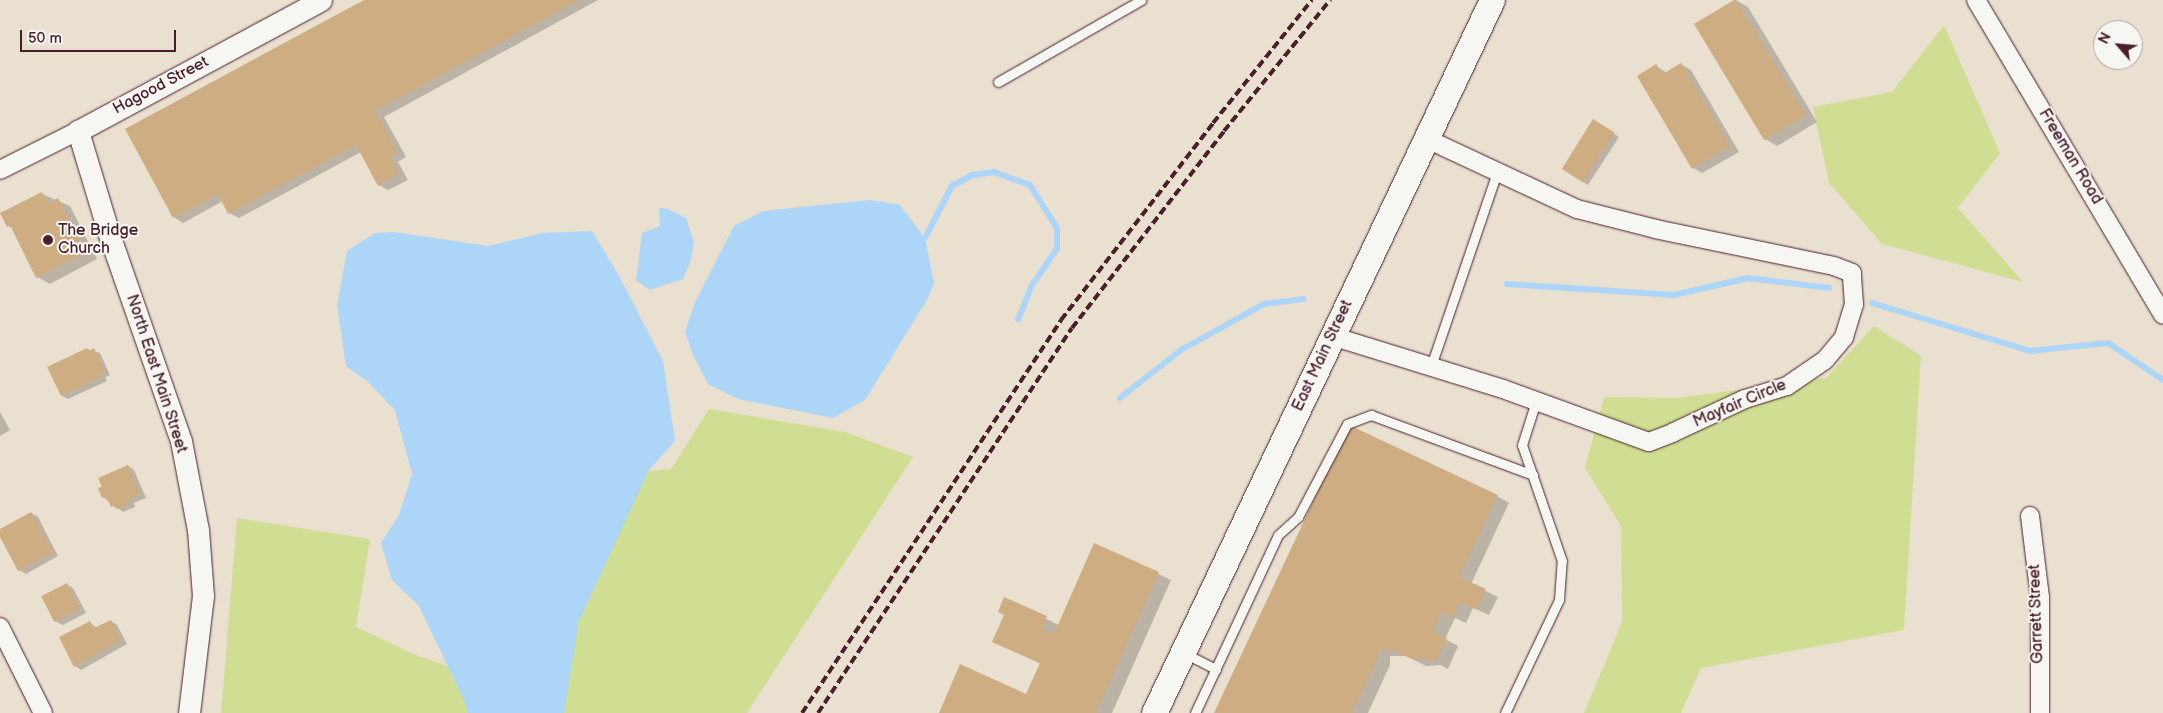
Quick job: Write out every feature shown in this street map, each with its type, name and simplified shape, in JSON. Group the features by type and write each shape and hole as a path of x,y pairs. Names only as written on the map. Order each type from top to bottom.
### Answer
{"main road":[{"name":"East Main Street","path":"1154,713 1492,0"}],"street":[{"name":"Hagood Street","path":"0,170 321,0"},
{"name":"Freeman Road","path":"1976,0 2163,315"},
{"name":"North East Main Street","path":"78,130 109,234 181,441 198,530 203,596 189,713"},
{"name":"Mayfair Circle","path":"1332,336 1536,401 1648,442 1745,399 1787,386 1825,360 1844,337 1854,305 1852,273 1834,266 1656,229 1577,209 1425,138"},
{"name":"Garrett Street","path":"2030,516 2040,597 2040,713"},
{"path":"0,627 43,713"}],"lane":[{"path":"998,82 1141,0"},
{"path":"1431,366 1497,172"},
{"path":"1505,713 1559,600 1562,560 1522,446 1536,401"},
{"path":"1194,713 1278,535 1298,517 1347,424 1358,418 1371,415 1532,475"},
{"path":"1183,652 1216,669"}],"green space":[{"path":"1944,25 2000,153 1958,208 2023,282 1882,244 1829,183 1813,107 1892,92"},
{"path":"1874,326 1921,356 1904,630 1701,668 1681,713 1584,713 1622,622 1621,526 1585,468 1604,397 1677,398 1826,378"},
{"path":"709,409 845,432 913,457 747,713 536,713 613,474 671,469"},
{"path":"237,518 370,539 356,627 416,655 469,674 469,713 221,713"}],"water":[{"path":"870,200 900,205 925,238 934,283 927,300 865,400 833,418 738,399 708,384 693,355 685,332 695,302 734,226 763,211"},
{"path":"659,208 668,209 686,218 694,242 691,260 683,279 650,290 636,281 642,233 660,226"},
{"path":"592,231 618,274 663,361 675,441 649,470 579,621 564,713 468,713 464,700 419,606 392,580 381,543 399,515 412,474 395,410 367,381 346,366 337,305 347,251 375,233 394,232 488,246 542,233"}],"building":[{"path":"364,0 579,0 375,111 397,152 390,156 399,174 378,186 356,145 228,214 218,194 173,218 125,129"},
{"path":"1736,0 1806,115 1764,140 1694,24"},
{"path":"1681,63 1730,146 1692,169 1637,76 1656,64 1663,74"},
{"path":"1593,119 1614,132 1583,182 1562,169"},
{"name":"The Bridge Church","path":"42,192 48,203 58,198 86,252 36,278 10,225 7,227 0,213"},
{"path":"87,348 89,351 94,348 105,371 100,374 101,377 61,396 47,367"},
{"path":"1349,425 1498,495 1459,577 1486,589 1477,609 1460,602 1453,617 1442,612 1433,631 1447,638 1435,663 1427,659 1412,659 1392,650 1378,650 1378,658 1352,713 1214,713"},
{"path":"128,465 140,494 128,500 130,503 116,509 114,506 111,507 106,496 102,498 98,488 102,487 98,478"},
{"path":"31,512 53,552 18,571 0,537 0,529"},
{"path":"1094,543 1159,572 1096,713 939,713 960,664 1026,694 1040,663 992,642 1004,615 998,612 1004,597 1047,616 1042,629 1054,634"},
{"path":"67,583 80,609 54,622 41,596"},
{"path":"111,620 121,640 74,667 59,637 90,621 94,628"}],"waterway":[{"path":"925,238 952,186 973,175 994,172 1030,185 1057,228 1057,249 1032,285 1018,319"},
{"path":"1507,284 1674,295 1748,278 1829,288"},
{"path":"1120,398 1181,350 1264,304 1304,299"},
{"path":"1872,303 2030,351 2108,343 2163,380"}],"railway":[{"path":"802,713 1061,320 1213,123 1312,0"},
{"path":"818,713 1072,328 1224,131 1330,0"}],"place":[{"name":"The Bridge Church","path":"48,240"}]}
